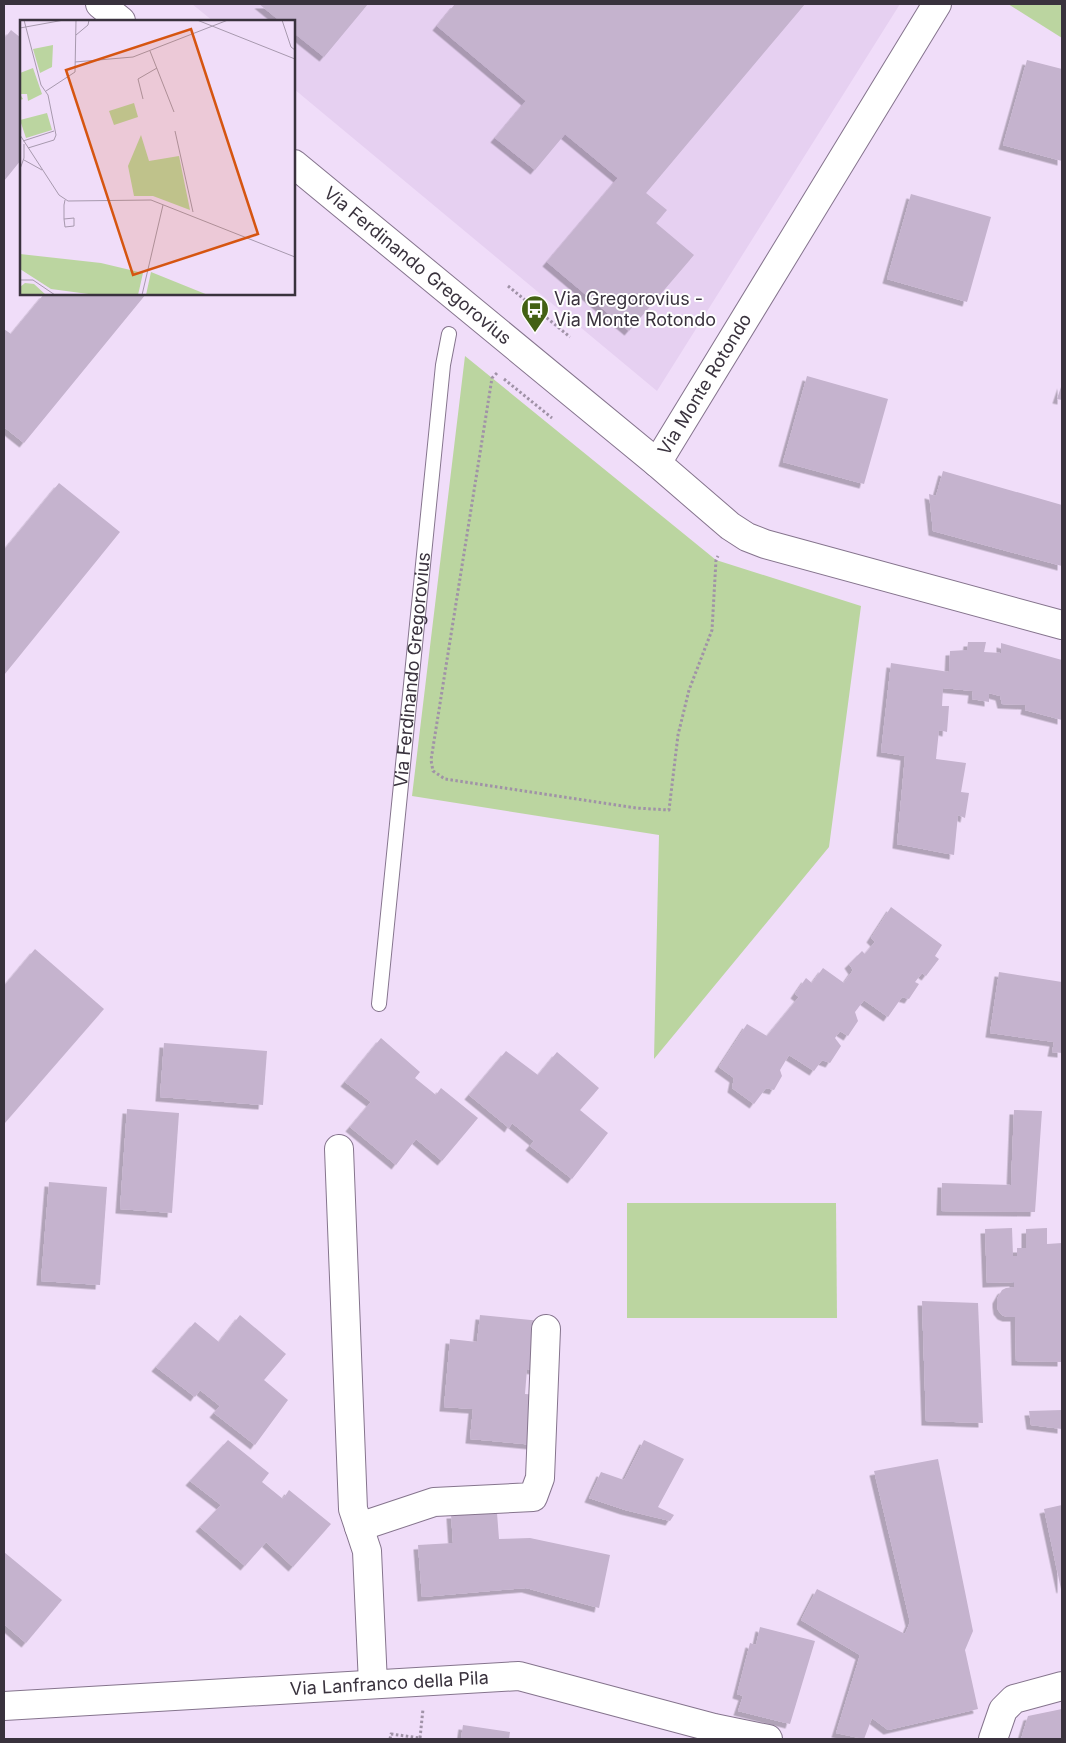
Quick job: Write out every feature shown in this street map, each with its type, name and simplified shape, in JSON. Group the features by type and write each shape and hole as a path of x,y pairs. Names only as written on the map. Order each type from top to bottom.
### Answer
{"street":[{"path":"100,4 120,20"},
{"name":"Via Monte Rotondo","path":"937,4 657,463 730,526 739,533 756,541 1062,625"},
{"name":"Via Ferdinando Gregorovius","path":"295,165 657,463"},
{"path":"339,1149 353,1509 367,1551 372,1684"},
{"path":"359,1527 434,1502 533,1496 540,1478 546,1329"},
{"name":"Via Lanfranco della Pila","path":"4,1706 519,1676 705,1725 768,1739"},
{"path":"993,1739 1003,1710 1014,1699 1062,1686"}],"lane":[{"name":"Via Ferdinando Gregorovius","path":"379,1004 443,365 448,334"}],"path":[{"path":"508,286 570,337"},
{"path":"497,373 492,378 431,760 434,771 445,779 636,808 670,810 678,735 684,708 712,630 716,560 718,556"},
{"path":"504,379 553,418"},
{"path":"390,1739 391,1734 420,1739 423,1706"}],"shaded area":[{"path":"192,4 900,4 657,391 295,90 295,20 212,20"}],"green space":[{"path":"1008,4 1062,4 1062,38"},
{"path":"465,356 716,560 861,606 829,847 654,1059 659,835 412,796"},
{"path":"627,1203 836,1203 837,1318 627,1318"}],"building":[{"path":"259,4 368,4 324,57 295,34 295,20 279,20"},
{"path":"455,4 805,4 646,193 667,210 656,223 694,255 629,331 547,262 618,178 565,134 535,170 495,138 526,101 437,26"},
{"path":"11,30 20,37 20,161 4,181 4,39"},
{"path":"1027,60 1062,69 1062,161 1003,145"},
{"path":"911,194 991,217 967,302 887,279"},
{"path":"43,295 145,295 24,443 4,427 4,329 11,334"},
{"path":"807,376 888,399 864,484 783,462"},
{"path":"1062,384 1062,400 1057,399"},
{"path":"943,471 1062,505 1062,566 933,531 929,494 936,496"},
{"path":"59,483 120,532 4,675 4,550"},
{"path":"968,642 986,642 984,652 1001,653 1001,643 1062,660 1062,720 1025,710 1026,705 1002,704 1000,696 989,693 989,702 972,699 973,691 943,688 942,706 949,706 947,732 939,730 936,759 966,763 961,792 969,793 965,818 958,815 954,855 897,844 905,756 881,752 891,663 949,672 950,651 967,650"},
{"path":"891,907 942,945 935,956 939,959 926,976 922,973 915,982 919,984 909,999 902,997 888,1017 864,1000 855,1012 858,1021 848,1036 840,1031 835,1038 841,1046 830,1063 822,1060 814,1071 789,1055 780,1070 782,1076 774,1090 766,1088 754,1104 732,1088 734,1078 719,1067 747,1024 767,1036 799,997 795,994 806,978 812,983 823,968 844,983 853,970 849,964 862,951 865,954 875,942 871,938"},
{"path":"35,949 104,1009 4,1124 4,986"},
{"path":"999,972 1062,982 1062,1053 1052,1052 1054,1042 990,1033"},
{"path":"381,1038 420,1072 415,1078 436,1095 441,1088 478,1118 442,1161 416,1139 396,1165 350,1127 371,1102 345,1082"},
{"path":"164,1043 267,1051 263,1105 160,1097"},
{"path":"506,1051 538,1075 557,1052 599,1088 580,1110 608,1133 572,1179 530,1146 534,1141 512,1123 509,1128 469,1095"},
{"path":"127,1109 179,1113 172,1213 120,1209"},
{"path":"1014,1110 1042,1111 1035,1212 941,1211 942,1183 1011,1185"},
{"path":"49,1182 107,1187 100,1285 41,1281"},
{"path":"1012,1228 1013,1256 1017,1256 1017,1248 1026,1248 1026,1229 1047,1228 1047,1244 1062,1243 1062,1362 1016,1361 1015,1317 1002,1315 998,1310 997,1303 1002,1290 1014,1287 1014,1282 987,1283 985,1229"},
{"path":"922,1301 978,1303 983,1423 926,1421"},
{"path":"240,1315 286,1354 264,1380 288,1400 255,1445 214,1413 220,1406 200,1390 195,1397 156,1367 195,1322 219,1342"},
{"path":"480,1315 541,1321 536,1370 527,1369 525,1394 538,1395 534,1445 470,1439 473,1409 444,1407 450,1339 477,1342"},
{"path":"1062,1410 1062,1429 1031,1425 1029,1411"},
{"path":"228,1440 269,1473 262,1482 283,1499 289,1490 331,1524 293,1567 266,1542 245,1566 200,1527 221,1505 190,1481"},
{"path":"644,1440 684,1459 658,1507 674,1515 670,1521 625,1510 589,1498 601,1472 624,1480"},
{"path":"938,1459 973,1631 965,1650 978,1709 888,1730 872,1718 864,1739 836,1733 860,1655 801,1620 817,1589 905,1634 910,1622 874,1471"},
{"path":"1062,1505 1062,1588 1061,1589 1044,1509"},
{"path":"497,1513 499,1539 530,1538 610,1555 599,1608 526,1588 422,1597 418,1545 453,1543 451,1514"},
{"path":"4,1552 62,1600 26,1643 4,1624"},
{"path":"760,1627 815,1641 790,1724 738,1711 743,1696 737,1694 750,1643 756,1645"},
{"path":"1062,1709 1062,1739 1021,1739 1028,1716"},
{"path":"463,1725 510,1732 509,1739 461,1739"}],"place":[{"name":"Via Gregorovius - Via Monte Rotondo","path":"535,333"}]}
